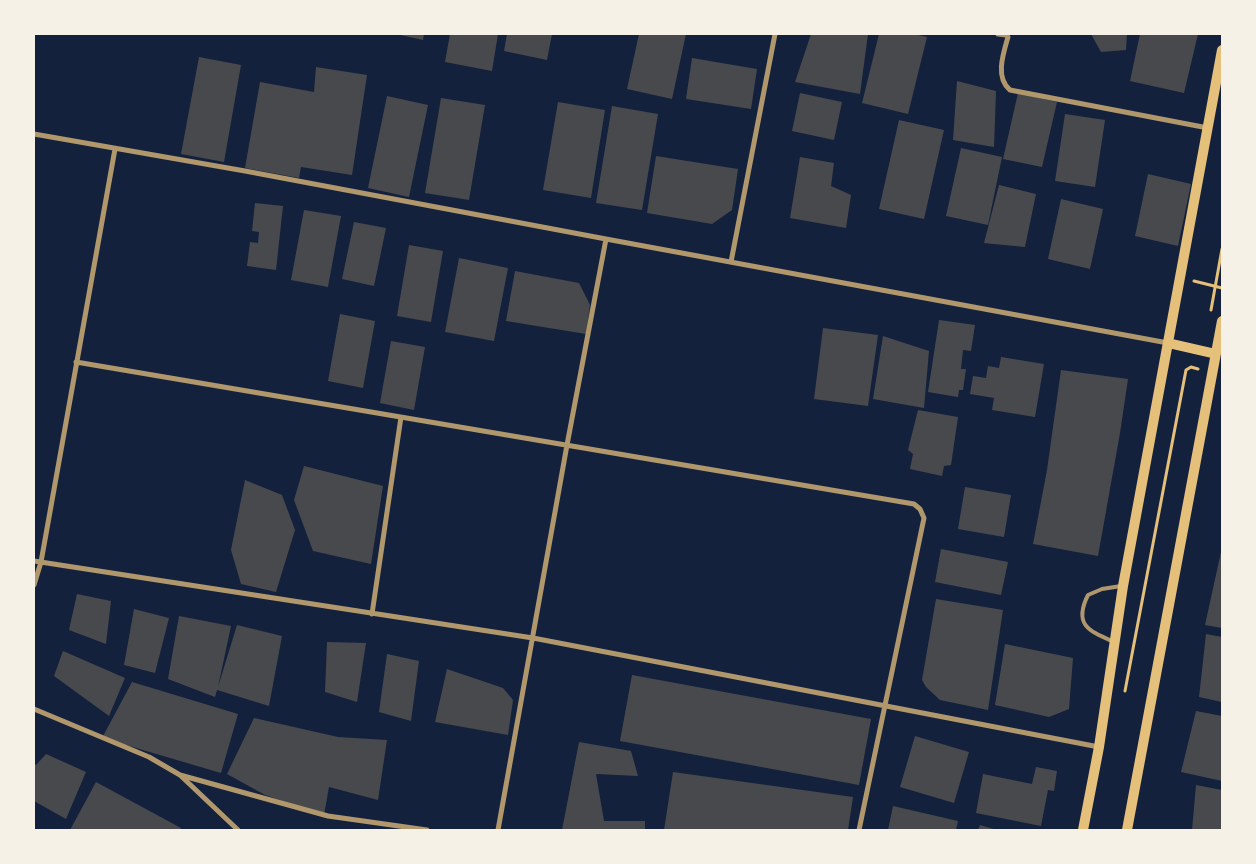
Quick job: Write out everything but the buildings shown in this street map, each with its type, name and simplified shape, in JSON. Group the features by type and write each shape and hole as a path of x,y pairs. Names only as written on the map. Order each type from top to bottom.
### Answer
{"main road":[{"path":"1083,830 1099,747 1123,586 1222,50"},
{"path":"1127,830 1219,355 1222,321"},
{"path":"1168,343 1219,355"}],"street":[{"path":"731,262 774,34"},
{"path":"998,34 1006,34 1008,37 1001,73 1004,85 1010,90 1208,128"},
{"path":"34,134 245,171 606,240 1168,343"},
{"path":"34,585 41,562 115,149"},
{"path":"498,830 606,240"},
{"path":"76,362 909,503 920,509 924,518 859,830"},
{"path":"372,614 401,417"},
{"path":"34,561 533,638 1099,747"},
{"path":"34,709 149,757 180,775 238,830"},
{"path":"180,775 328,816 427,830"}],"lane":[{"path":"1114,642 1096,634 1084,624 1081,609 1088,595 1102,589 1123,586"}],"path":[{"path":"1210,313 1222,249"},
{"path":"1180,278 1222,288"},
{"path":"1124,695 1186,370 1191,367 1197,368 1201,372"}]}
